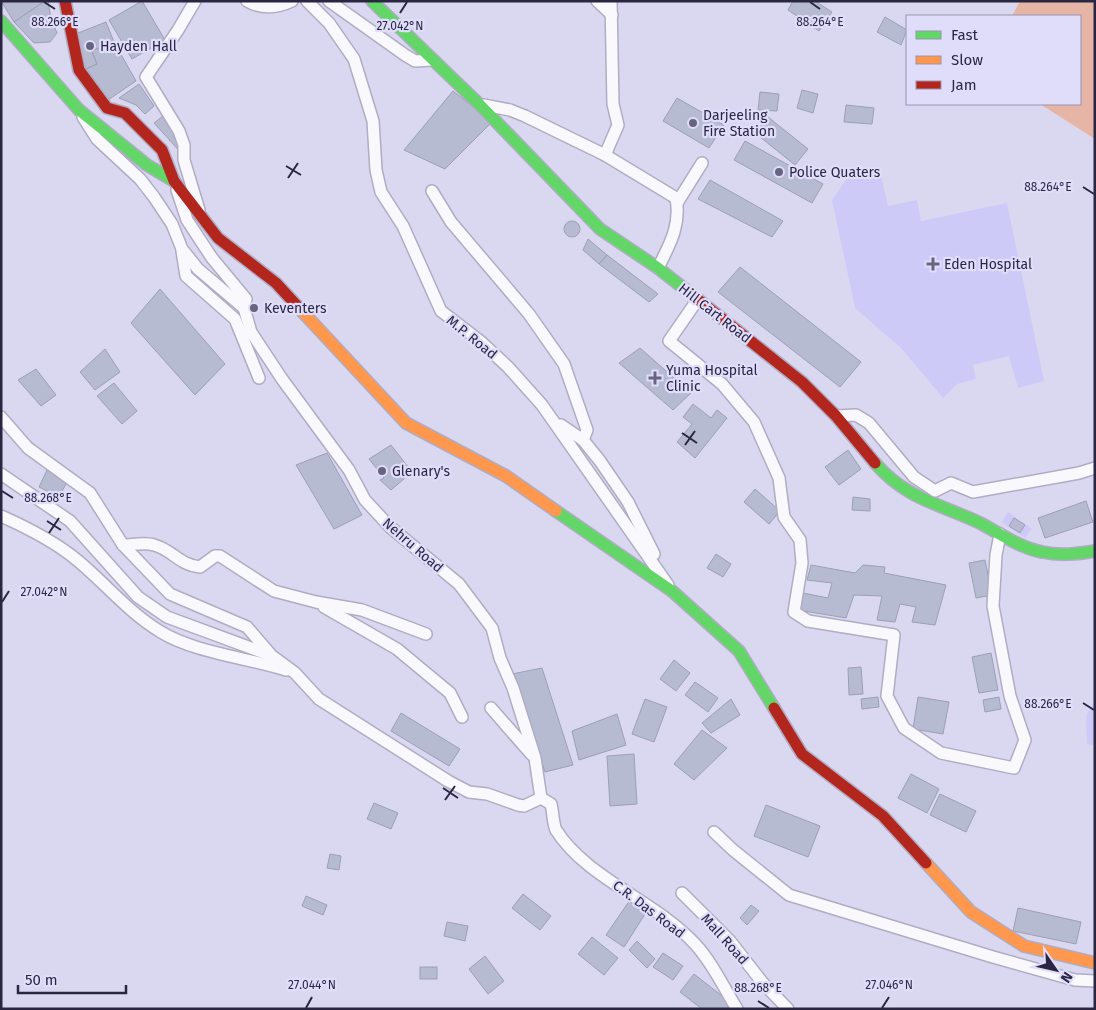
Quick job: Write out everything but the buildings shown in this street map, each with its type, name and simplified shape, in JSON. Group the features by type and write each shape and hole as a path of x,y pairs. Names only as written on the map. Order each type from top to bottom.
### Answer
{"main road":[{"path":"65,1 79,70 106,108 125,113 162,150 174,181 203,222 218,238 276,283 406,423 506,476 672,591 739,651 802,754 883,816 971,912 1024,946 1095,962"},
{"name":"Hill Cart Road","path":"372,1 480,105 600,229 658,268 802,382 836,416 878,466 902,488 926,502 977,522 1028,548 1052,554 1068,555 1095,551"},
{"path":"1,21 79,110 148,165 174,181"}],"street":[{"path":"195,1 146,77 179,131 184,145 184,160 203,222"},
{"path":"247,1 264,7 280,7 292,1"},
{"name":"M.P. Road","path":"307,1 329,23 354,59 373,121 376,170 381,192 404,226 441,311 508,367 551,418 672,591"},
{"path":"329,1 415,61 432,60"},
{"path":"597,1 612,15"},
{"path":"605,155 618,125 613,104 611,1"},
{"path":"480,105 510,110 605,155 676,198 679,211 676,230 658,268"},
{"path":"79,110 97,139 140,179 154,197 172,224 182,249 186,276 235,319 259,378"},
{"path":"677,202 702,163"},
{"name":"Nehru Road","path":"174,181 186,220 212,258 246,298 244,308 251,332 282,380 349,470 365,500 390,527 459,584 492,628 500,658 535,758 540,798"},
{"path":"432,191 451,222 528,314 564,364 587,430 584,440"},
{"path":"182,249 198,269 244,308"},
{"path":"698,299 669,341 722,384 754,422 779,478 784,517 800,540 802,563 794,612 808,620 894,635 887,696 904,728 941,753 1014,768 1025,740 1010,696 993,606 996,555 1000,534"},
{"path":"836,416 856,415 869,423 914,477 935,491 951,483 973,492 1079,473 1095,468"},
{"path":"1,417 28,448 90,493 123,545 170,594 247,626 272,656 294,673 320,699 403,750 416,762 469,792 487,794 524,806 540,798"},
{"path":"551,418 584,440 628,502 672,591"},
{"path":"1,474 70,522 138,597 167,617 272,656"},
{"path":"1,516 56,545 77,560 135,613 160,632 178,641 256,660 294,673"},
{"path":"123,545 153,544 167,550 188,566 200,567 214,556 220,556 274,591 316,602 362,610 426,634"},
{"path":"316,602 397,649 450,693 462,717"},
{"path":"491,708 535,758"},
{"name":"C.R. Das Road","path":"540,798 551,804 555,829 573,851 646,904 696,944 737,1009"},
{"path":"714,832 733,850 789,895 1075,980 1095,981"},
{"name":"Mall Road","path":"682,893 730,941 762,982 788,1009"}],"shaded area":[{"path":"1020,1 1095,1 1095,139 1042,105 1081,105 1081,15 1013,15"},
{"name":"Eden Hospital","path":"880,171 888,206 917,200 921,221 1007,203 1044,381 1018,388 1009,356 973,365 976,379 957,384 943,398 901,348 855,308 832,200 847,178"},
{"path":"1008,512 1032,529 1025,538 1002,522"},
{"path":"1095,700 1095,746 1087,744 1086,725 1087,714"}],"traffic: fast":[{"path":"372,1 480,105 600,229 658,268 691,294"},
{"path":"1,21 79,110 147,165 174,181"},
{"path":"875,463 887,475 911,493 980,523 1026,547 1055,554 1095,551"},
{"path":"556,511 672,591 739,651 774,708"}],"traffic: slow":[{"path":"299,308 406,423 506,476 556,511"},
{"path":"926,863 971,912 1024,946 1095,963"}],"traffic: jam":[{"path":"65,1 79,70 107,108 125,113 162,150 174,181 218,238 276,283 299,308"},
{"path":"691,294 802,382 836,416 875,463"},
{"path":"774,708 802,754 883,816 926,863"}],"place":[{"name":"Hayden Hall","path":"90,46"},
{"name":"Darjeeling Fire Station","path":"693,123"},
{"name":"Police Quaters","path":"779,172"},
{"name":"Eden Hospital","path":"933,264"},
{"name":"Keventers","path":"254,308"},
{"name":"Yuma Hospital Clinic","path":"655,378"},
{"name":"Glenary's","path":"382,471"}]}
